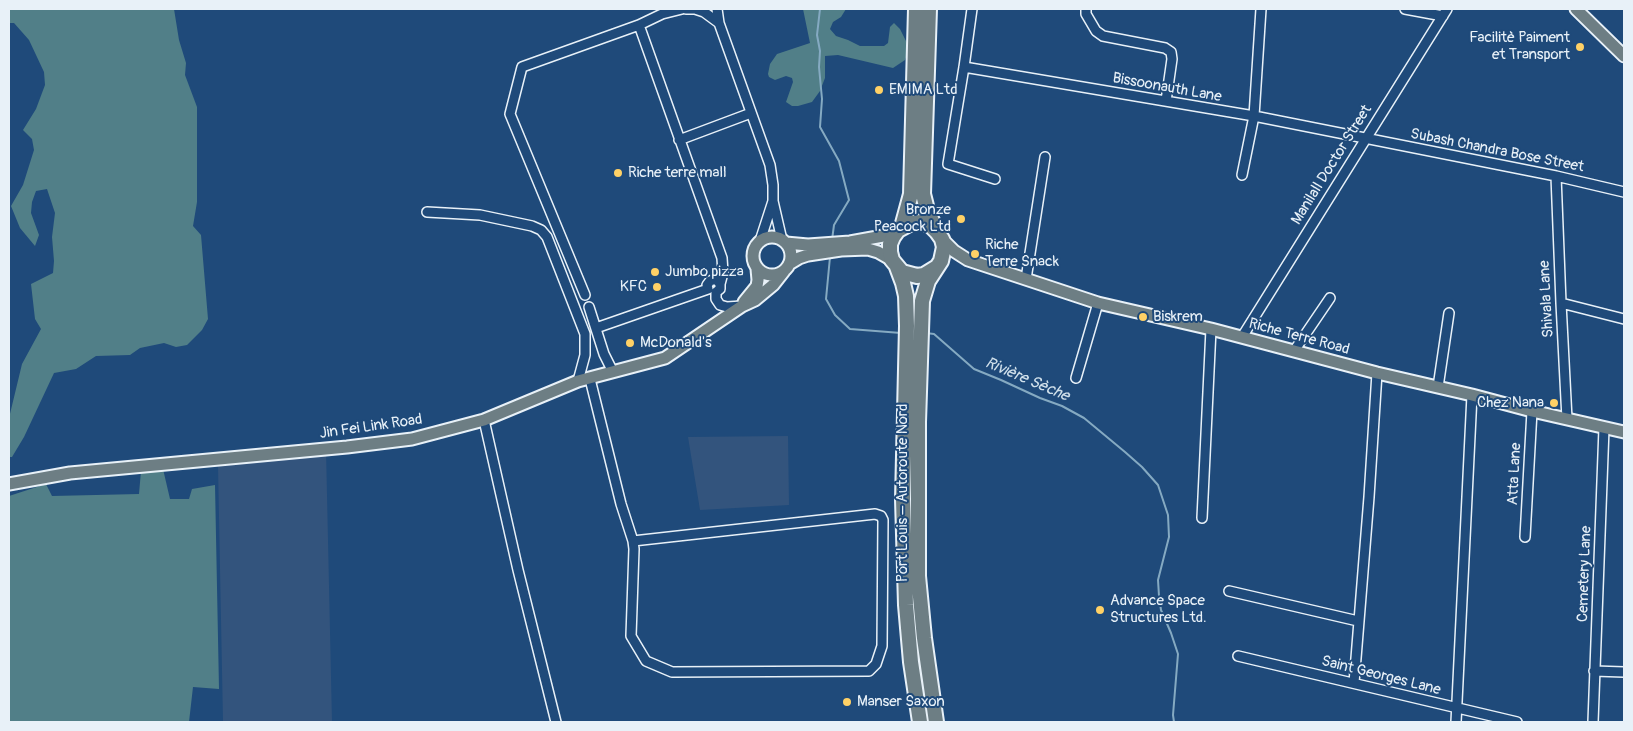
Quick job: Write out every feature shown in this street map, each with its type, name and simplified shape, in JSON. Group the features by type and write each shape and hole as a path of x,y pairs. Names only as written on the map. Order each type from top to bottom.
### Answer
{"highway":[{"path":"916,9 911,194 900,228 890,244 890,252 894,264 902,272 917,276 924,275 939,264 944,247 927,210 923,194 929,9"},
{"path":"900,228 911,223 921,222 930,226 939,235"},
{"name":"Port Louis – Autoroute Nord","path":"894,264 903,283 914,325 918,422 918,576 924,638 936,722"},
{"name":"Port Louis – Autoroute Nord","path":"914,325 928,281 939,264"},
{"name":"Port Louis – Autoroute Nord","path":"914,340 904,498 904,564 911,662 920,722"}],"main road":[{"path":"1576,9 1624,56"},
{"path":"742,306 757,286 757,269 753,251 760,241 765,238 774,237 784,241 808,245 850,242 883,236 900,228"},
{"path":"939,235 954,251 968,260"},
{"path":"742,306 754,300 773,285 786,268 791,257 790,250 784,241"},
{"path":"757,269 773,275 799,258 808,255 841,250 868,249 878,252 894,264"},
{"path":"939,264 953,259 968,260"},
{"name":"Riche Terre Road","path":"968,260 1098,303 1211,329 1377,373 1567,420 1624,432"},
{"name":"Jin Fei Link Road","path":"9,484 70,473 252,457 282,452 403,440 484,420 578,381 590,379 612,369 666,353 698,336 742,306"},
{"path":"578,381 587,374 612,369"}],"street":[{"path":"585,295 510,114 522,67 639,25 664,11 696,9 719,22"},
{"path":"717,9 719,22 770,165 773,201 784,241"},
{"path":"972,9 948,164 995,179"},
{"path":"1086,9 1086,14 1096,31 1103,36 1165,48 1171,52 1172,59 1166,101"},
{"path":"1242,175 1254,116 1261,9"},
{"path":"1405,9 1445,12"},
{"name":"Manilall Doctor Street","path":"1242,337 1445,12"},
{"path":"639,25 717,244 722,265 714,286 716,299 720,305 727,307 742,306"},
{"name":"Bissoonauth Lane","path":"964,67 1254,116 1365,139"},
{"path":"679,140 751,113"},
{"name":"Subash Chandra Bose Street","path":"1365,139 1556,176 1624,192"},
{"path":"1026,279 1045,157"},
{"name":"Shivala Lane","path":"1556,176 1567,420"},
{"path":"760,241 773,201"},
{"path":"427,212 480,215 532,226 541,230 547,237 585,334 585,355 578,381"},
{"path":"596,328 714,286"},
{"path":"1294,351 1330,298"},
{"path":"1076,378 1098,303"},
{"path":"1561,303 1624,319"},
{"path":"588,307 612,369"},
{"path":"1438,388 1449,312"},
{"path":"1202,518 1211,329"},
{"path":"1354,683 1370,497 1377,373"},
{"path":"590,379 620,504 633,541 631,636 646,661 672,672 869,671 876,664 882,646 881,516 875,514 633,541"},
{"path":"1456,722 1472,395"},
{"name":"Atta Lane","path":"1525,537 1532,411"},
{"path":"484,420 518,570 556,722"},
{"name":"Cemetery Lane","path":"1592,722 1604,428"},
{"path":"1229,591 1358,621"},
{"name":"Saint Georges Lane","path":"1238,656 1517,722"},
{"path":"1594,671 1624,672"}],"shaded area":[{"path":"788,436 789,505 700,510 688,437"},
{"path":"326,449 332,722 223,722 218,466"}],"green space":[{"path":"9,9 174,9 179,40 186,63 185,75 197,107 197,202 193,226 201,235 208,319 202,330 187,345 176,347 164,343 140,348 130,355 96,356 76,369 54,373 24,437 12,457 9,457 9,418 22,364 41,329 35,319 31,284 53,273 52,237 55,213 47,189 36,191 31,213 39,235 35,246 20,228 11,206 23,185 34,150 32,139 23,130 36,109 45,85 44,72 29,40 14,23 9,23"},
{"path":"803,9 846,9 841,17 833,22 830,29 836,36 860,46 884,46 888,43 890,27 894,23 900,29 907,43 908,52 905,60 893,68 838,55 825,56 825,78 820,91 812,102 792,106 786,102 793,82 792,78 786,76 775,80 769,77 768,74 770,64 777,54 810,43"},
{"path":"163,469 170,499 189,499 192,489 215,485 219,689 193,687 189,722 9,722 9,496 46,484 52,496 139,494 141,471"}],"waterway":[{"name":"Rivière Sèche","path":"820,9 817,35 820,51 819,67 822,99 820,127 839,161 849,200 834,225 832,240"},
{"name":"Rivière Sèche","path":"830,257 826,299 835,315 850,329 901,333"},
{"name":"Rivière Sèche","path":"926,333 934,334 974,369 1062,406 1084,418 1142,467 1158,485 1168,515 1169,537 1158,580 1159,596 1161,610 1178,654 1174,722"}],"place":[{"name":"Facilitè Paiment et Transport","path":"1580,47"},
{"name":"EMIMA Ltd","path":"879,90"},
{"name":"Riche terre mall","path":"618,173"},
{"name":"Bronze Peacock Ltd","path":"961,219"},
{"name":"Riche Terre Snack","path":"975,254"},
{"name":"Jumbo pizza","path":"655,272"},
{"name":"KFC","path":"657,287"},
{"name":"Biskrem","path":"1143,317"},
{"name":"McDonald's","path":"630,343"},
{"name":"Chez Nana","path":"1554,403"},
{"name":"Advance Space Structures Ltd.","path":"1100,610"},
{"name":"Manser Saxon","path":"847,702"}]}
